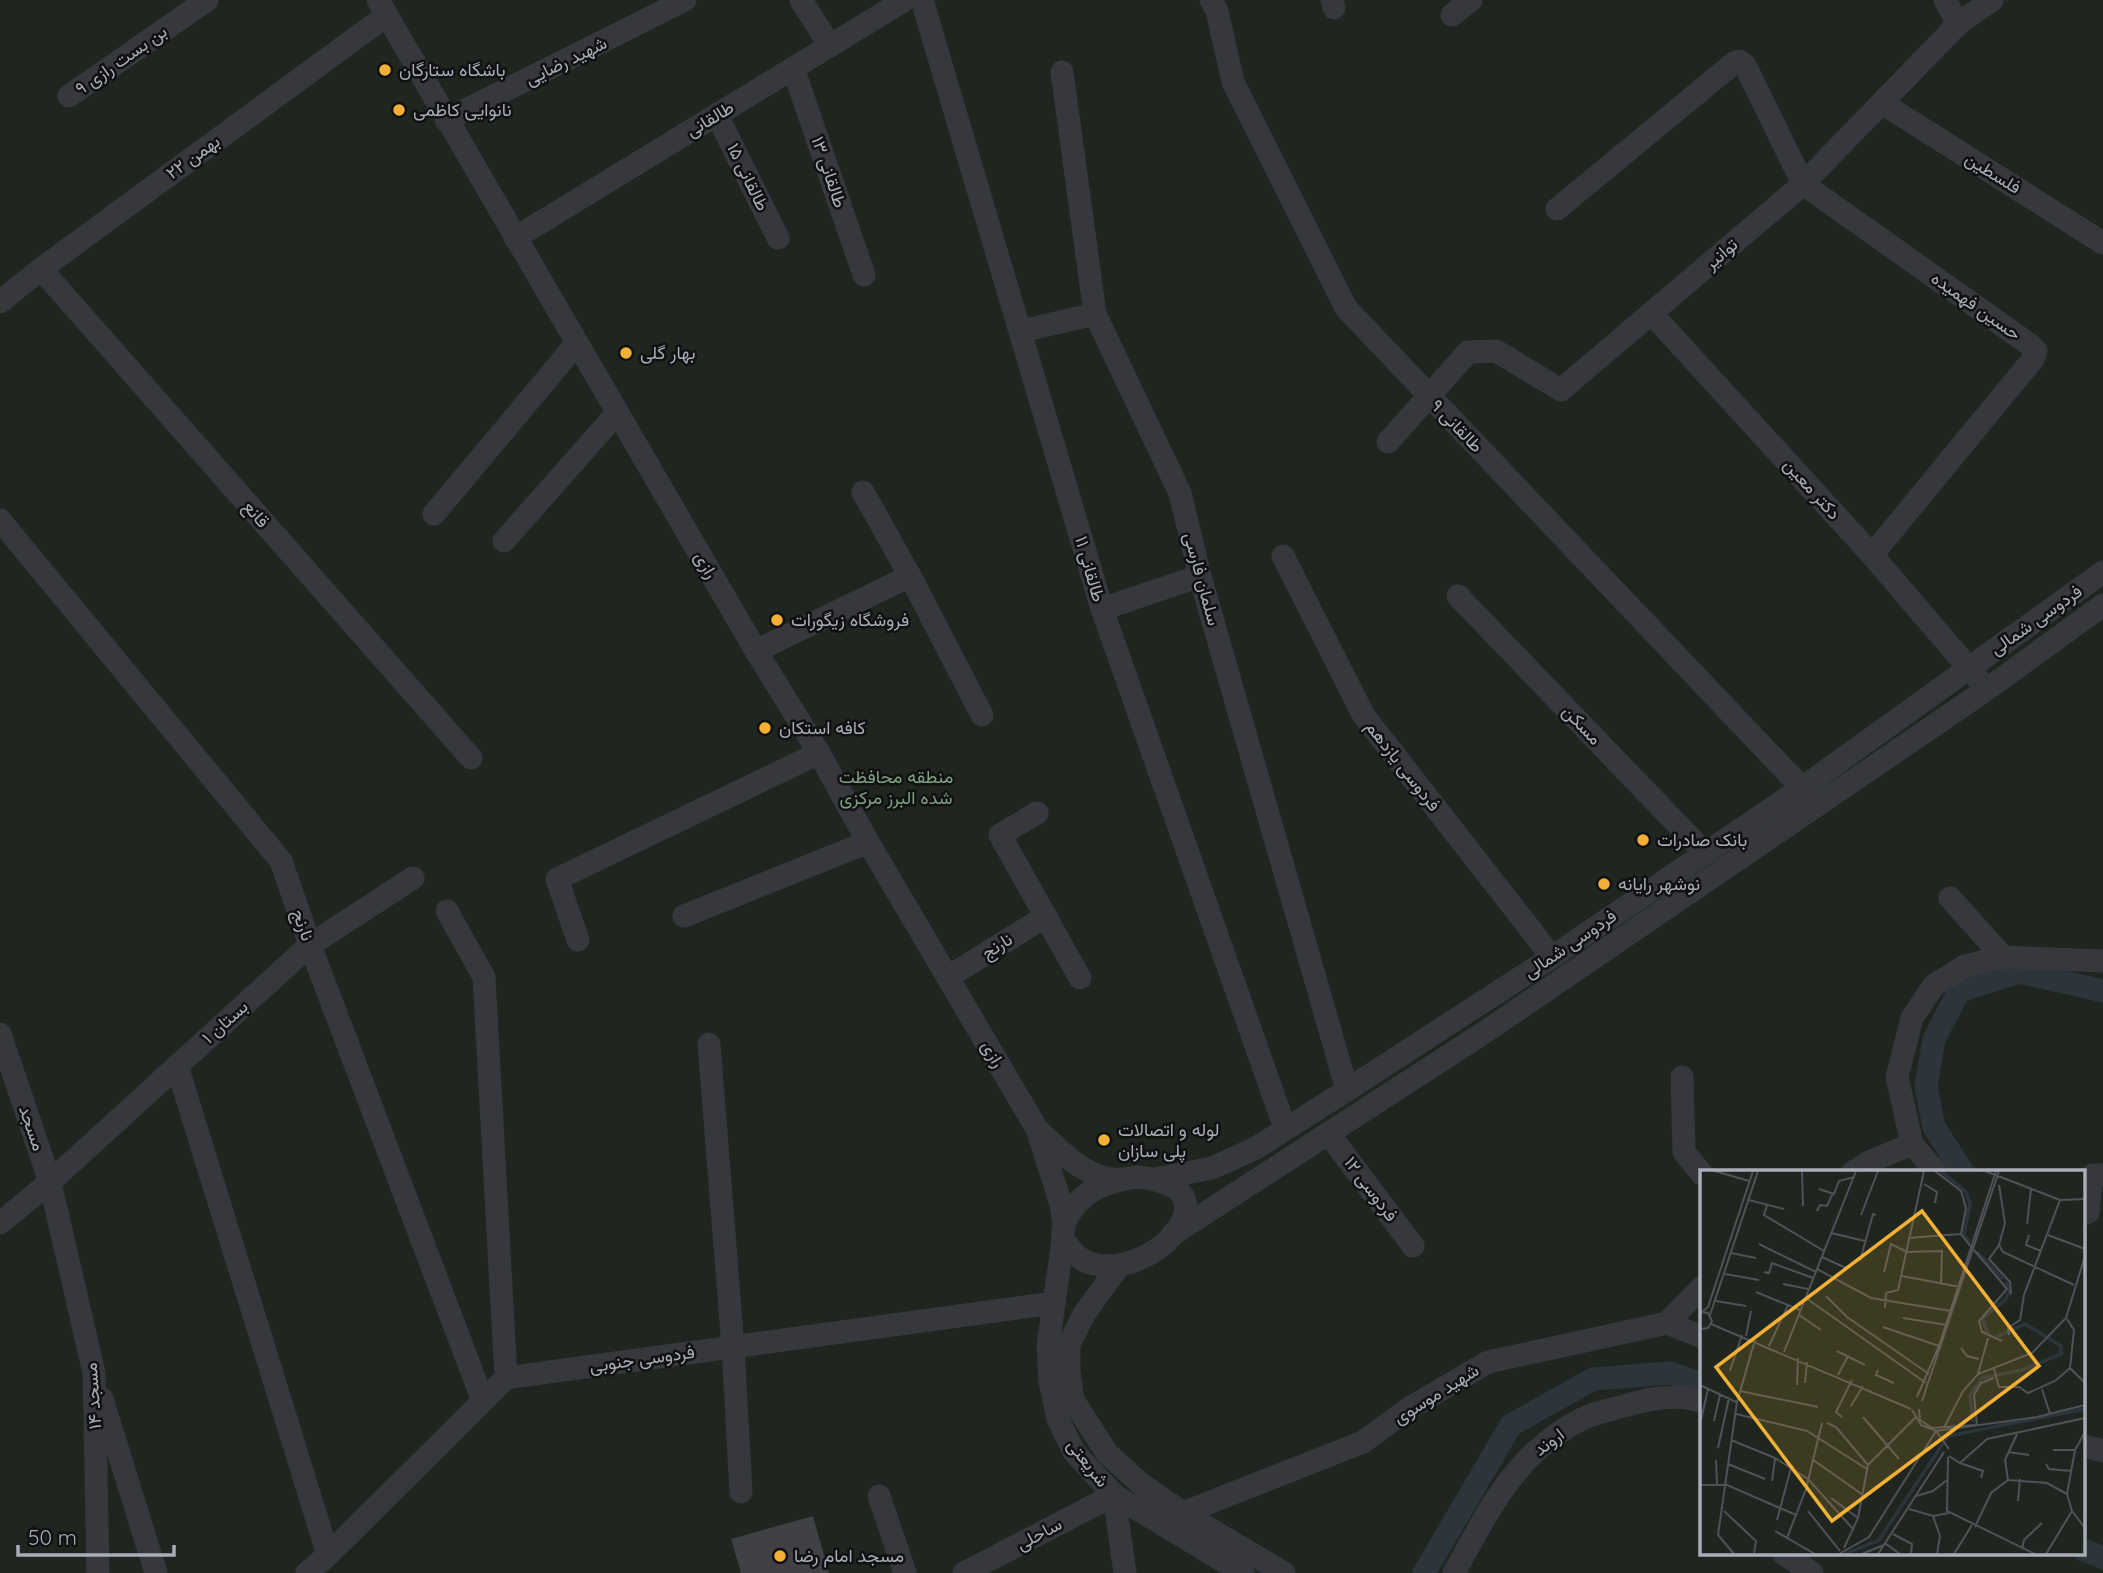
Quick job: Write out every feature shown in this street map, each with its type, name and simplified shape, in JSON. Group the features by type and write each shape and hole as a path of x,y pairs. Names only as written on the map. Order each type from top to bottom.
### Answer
{"street":[{"name":"بن بست رازی ۹","path":"69,96 207,0"},
{"name":"شهید رضایی","path":"446,120 685,0"},
{"path":"801,0 830,46"},
{"name":"طالقانی","path":"515,238 905,0"},
{"name":"طالقانی ۱۱","path":"922,0 1102,609 1285,1128"},
{"name":"طالقانی ۹","path":"1211,0 1217,11 1233,82 1346,308 1802,788"},
{"path":"1452,15 1471,0"},
{"path":"1945,0 1958,24"},
{"name":"توانیر","path":"1429,396 1468,352 1496,351 1561,390 1803,184 1958,24 1992,0"},
{"name":"رازی","path":"382,7 1037,1129"},
{"name":"۲۲ بهمن","path":"0,302 382,7"},
{"path":"1557,209 1739,61 1745,65 1803,184"},
{"name":"طالقانی ۱۳","path":"793,68 864,275"},
{"name":"سلمان فارسی","path":"1062,72 1095,314 1180,494 1200,576 1347,1090"},
{"name":"فلسطین","path":"1882,103 2103,243"},
{"name":"طالقانی ۱۵","path":"717,115 778,238"},
{"name":"حسین فهمیده","path":"1803,184 2036,351 2033,359 1872,555"},
{"name":"قانع","path":"41,269 471,758"},
{"path":"1021,331 1095,314"},
{"name":"دکتر معین","path":"1652,314 1872,555 1933,628 1970,667 1986,690"},
{"path":"435,514 577,342"},
{"path":"1388,442 1429,396"},
{"path":"504,541 617,413"},
{"path":"863,492 982,715"},
{"name":"نارنج","path":"0,520 282,861 310,945 482,1401"},
{"name":"فردوسی یازدهم","path":"1283,556 1364,716 1552,957"},
{"name":"فردوسی شمالی","path":"1146,1178 1212,1168 1256,1148 1552,957 1802,788 2103,572"},
{"path":"756,651 910,576"},
{"path":"1102,609 1200,576"},
{"name":"مسکن","path":"1458,596 1705,853"},
{"name":"فردوسی شمالی","path":"1173,1234 1485,1032 1986,690 2103,605"},
{"path":"578,940 556,879 819,752"},
{"path":"1037,813 1000,835 1080,978"},
{"path":"684,916 868,842"},
{"name":"بستان ۱","path":"0,1223 50,1182 310,945 413,878"},
{"path":"1950,898 2003,957"},
{"path":"307,1573 506,1378 484,977 447,911"},
{"name":"نارنج","path":"948,977 1046,916"},
{"path":"1934,1170 1912,1144 1897,1077 1912,1018 1934,985 1965,966 2003,957 2103,961"},
{"name":"مسجد","path":"0,1034 50,1182"},
{"path":"709,1044 733,1347 741,1492"},
{"path":"177,1066 328,1555"},
{"path":"1682,1077 1684,1152 1700,1172"},
{"path":"1037,1129 1069,1158 1106,1180 1146,1178 1171,1185 1182,1194 1186,1206 1183,1221 1160,1248 1144,1258 1119,1266 1088,1262 1074,1254 1063,1232 1061,1204 1037,1129"},
{"name":"فردوسی ۱۲","path":"1328,1133 1413,1246"},
{"path":"1856,1170 1912,1144"},
{"path":"2086,1213 2097,1175"},
{"path":"1063,1232 1072,1208 1083,1196 1099,1186 1118,1180 1146,1178"},
{"name":"مسجد ۱۴","path":"50,1182 94,1373 98,1573"},
{"name":"شریعتی","path":"1063,1232 1048,1346 1050,1381 1058,1419 1074,1452 1114,1495 1243,1573"},
{"name":"شریعتی","path":"1119,1266 1084,1314 1069,1343 1073,1400 1107,1453 1141,1484 1183,1513 1284,1573"},
{"path":"1700,1289 1667,1324 1700,1336"},
{"name":"فردوسی جنوبی","path":"506,1378 1054,1303"},
{"name":"شهید موسوی","path":"1183,1513 1363,1442 1408,1409 1488,1362 1667,1324"},
{"path":"94,1373 156,1573"},
{"name":"اروند","path":"1454,1573 1500,1490 1537,1448 1583,1418 1647,1399 1692,1398 1700,1401"},
{"path":"2086,1447 2103,1451"},
{"path":"1114,1495 1125,1573"},
{"name":"ساحلی","path":"964,1573 1114,1495"},
{"path":"879,1496 905,1573"},
{"path":"1787,1556 1812,1573"}],"green space":[{"name":"منطقه محافظت شده البرز مرکزی","path":"0,0 2103,0 2103,1573 0,1573"}],"building":[{"name":"مسجد امام رضا","path":"813,1516 829,1573 741,1573 731,1539"}],"waterway":[{"path":"1962,1170 1934,1127 1926,1086 1934,1039 1959,991 2020,972 2103,991"},
{"path":"1424,1573 1511,1425 1593,1379 1670,1373 1700,1383"},
{"path":"2086,1551 2103,1558"}],"place":[{"name":"باشگاه ستارگان","path":"385,70"},
{"name":"نانوایی کاظمی","path":"399,110"},
{"name":"بهار گلی","path":"626,353"},
{"name":"فروشگاه زیگورات","path":"777,620"},
{"name":"کافه استکان","path":"765,728"},
{"name":"بانک صادرات","path":"1643,840"},
{"name":"نوشهر رایانه","path":"1604,884"},
{"name":"لوله و اتصالات پلی سازان","path":"1104,1140"},
{"name":"مسجد امام رضا","path":"780,1556"}]}
